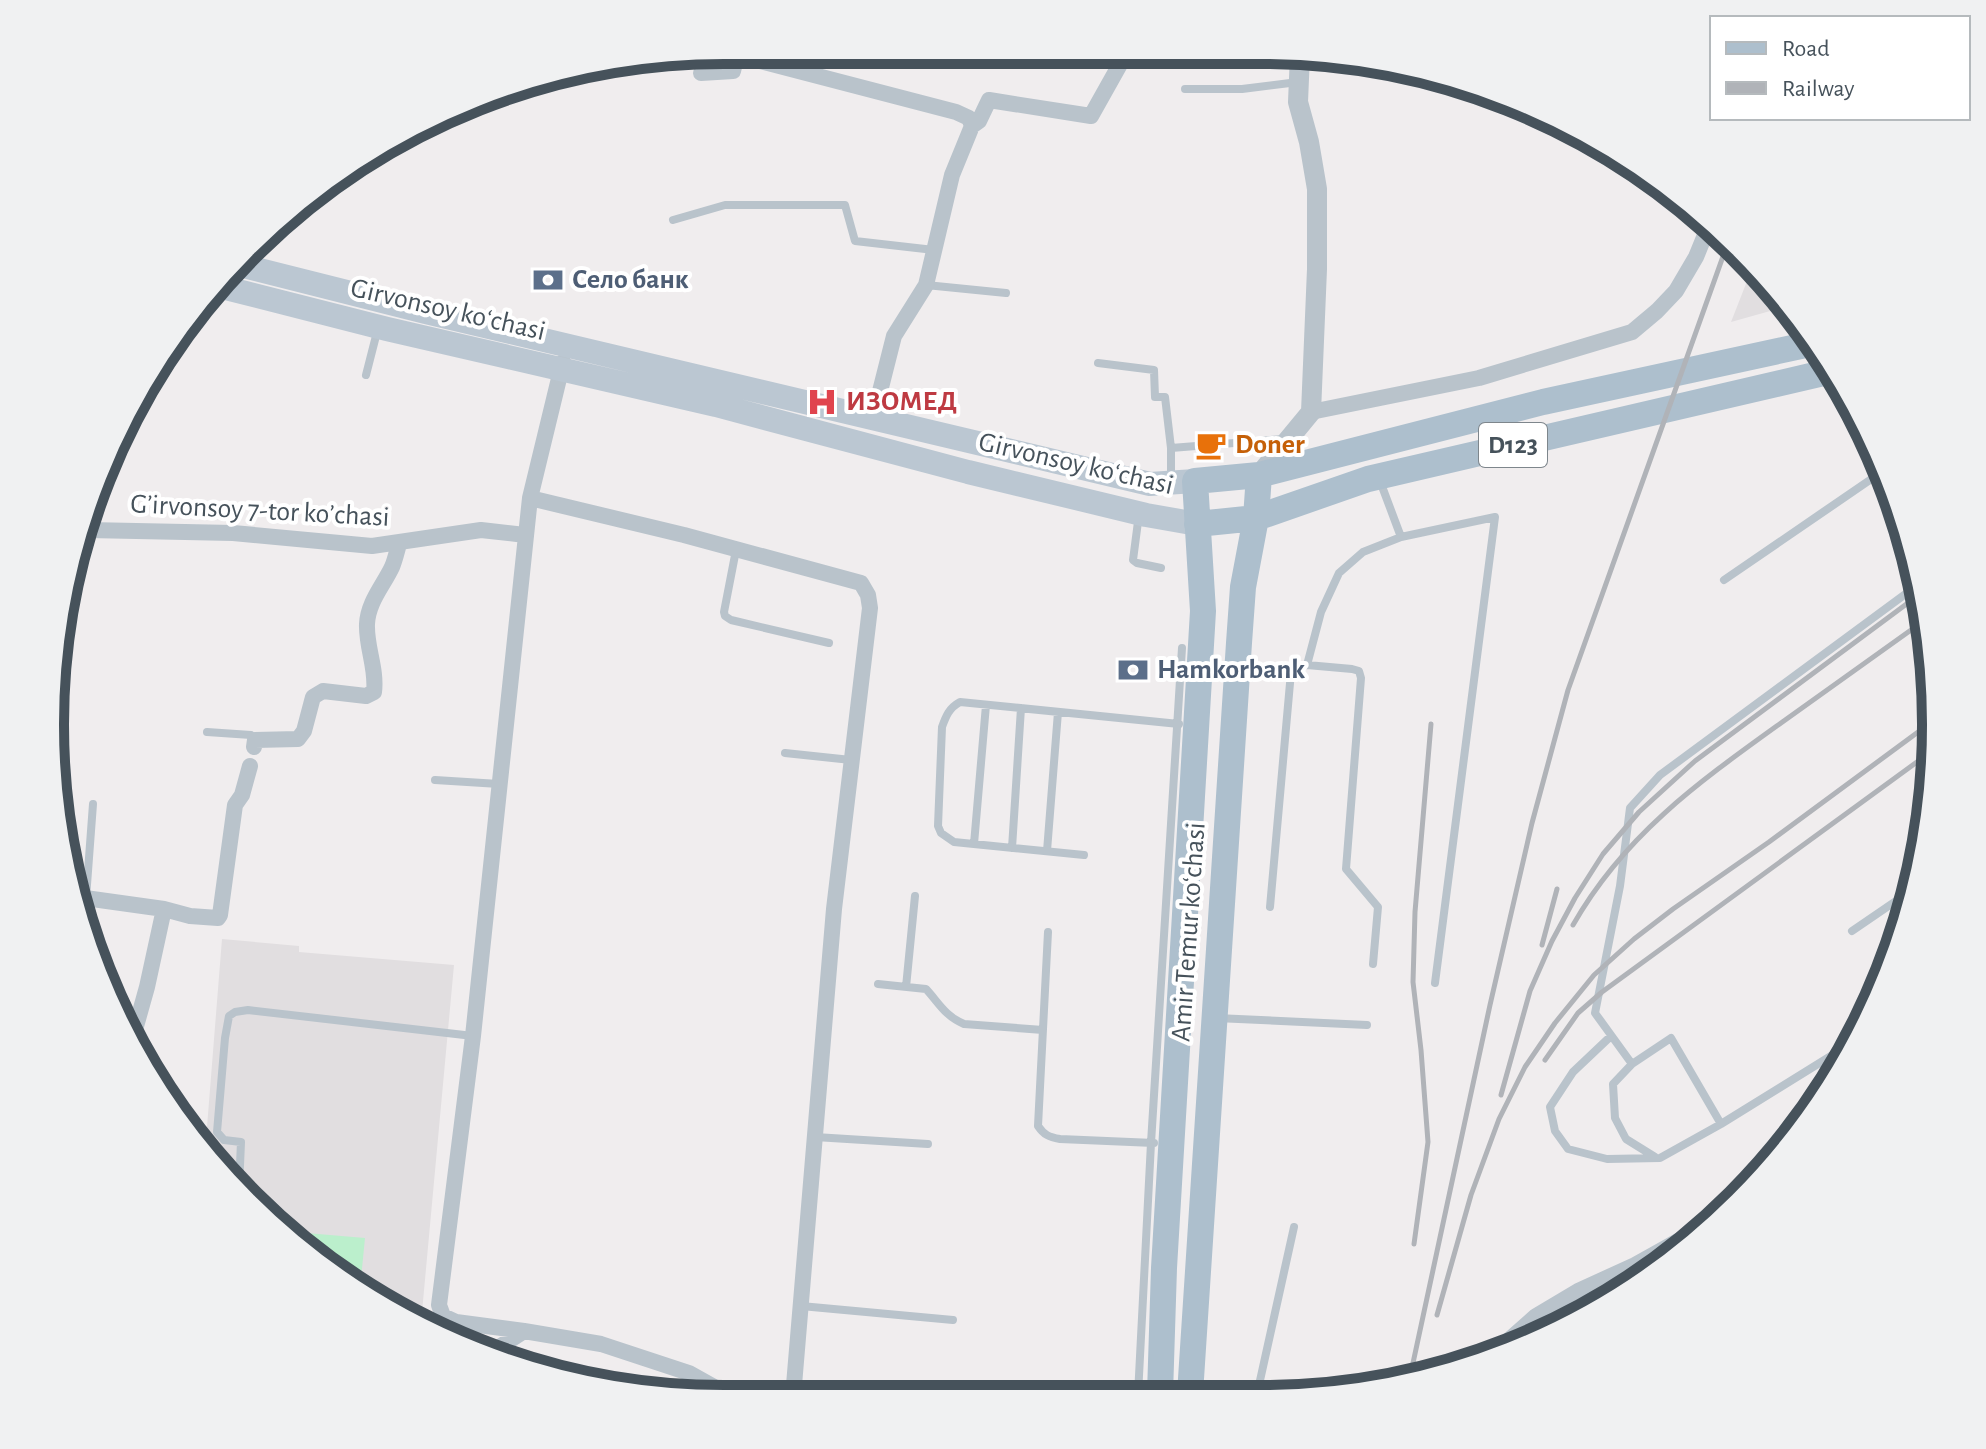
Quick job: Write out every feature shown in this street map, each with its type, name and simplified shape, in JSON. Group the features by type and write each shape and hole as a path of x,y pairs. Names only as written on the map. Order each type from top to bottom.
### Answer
{"main road":[{"name":"Girvonsoy koʻchasi","path":"248,267 1150,484 1259,475 1543,402 1802,346"},
{"name":"Girvonsoy koʻchasi","path":"223,294 716,405 968,472 1140,514 1197,524 1256,518 1378,476 1821,374"},
{"name":"Amir Temur koʻchasi","path":"1191,1385 1242,601 1256,518 1259,475"},
{"name":"Amir Temur koʻchasi","path":"1160,1385 1164,1268 1161,1143 1186,725 1203,611 1197,524 1183,482"},
{"path":"1164,1268 1200,1269"}],"street":[{"path":"701,73 733,71 735,64"},
{"path":"772,64 956,112 969,118 972,126"},
{"path":"873,419 894,336 926,285 952,175 972,126 979,121 989,100 1091,116 1120,64"},
{"path":"1259,475 1311,412 1317,189 1298,102 1299,65"},
{"path":"1311,412 1479,378 1632,332 1676,291 1705,235"},
{"path":"568,346 530,498 525,535 473,1036 439,1305 443,1316 456,1322 572,1338 613,1348 689,1373 710,1385"},
{"path":"530,498 861,583 868,595 870,608 834,909 794,1385"},
{"name":"Gʼirvonsoy 7-tor koʼchasi","path":"94,530 233,533 372,546 481,530 525,535"},
{"path":"255,744 298,739 304,731 311,702 317,693 366,696 374,692 367,623 374,597 393,565 399,544"},
{"path":"88,898 190,916 219,917 235,805 242,795 250,766"},
{"path":"136,1025 164,909"},
{"path":"1515,1334 1536,1316 1578,1291 1665,1248"},
{"path":"501,1346 524,1331"}],"lane":[{"path":"1185,89 1242,89 1298,82"},
{"path":"673,220 725,205 845,205 855,241 935,250"},
{"path":"926,285 1006,293"},
{"path":"366,375 378,327"},
{"path":"1098,363 1154,370 1155,397 1165,397 1171,448 1183,482"},
{"path":"1171,448 1289,439"},
{"path":"1378,476 1401,537"},
{"path":"1724,580 1874,477"},
{"path":"1140,514 1133,560 1161,568"},
{"path":"1307,665 1321,612 1339,573 1363,552 1401,537 1495,517 1435,983"},
{"path":"736,550 725,616 829,643"},
{"path":"1632,1064 1595,1013 1620,886 1630,808 1660,775 1908,592"},
{"path":"1084,855 954,842 941,833 938,826 942,727 947,713 960,702 1186,725 1182,648"},
{"path":"1270,907 1291,672 1293,667 1307,665 1359,671 1361,678 1346,869 1378,907 1373,964"},
{"path":"974,844 986,705"},
{"path":"1012,848 1021,708"},
{"path":"1047,851 1058,712"},
{"path":"207,732 250,735 255,744"},
{"path":"785,753 852,760"},
{"path":"435,780 499,784"},
{"path":"84,882 93,804"},
{"path":"906,987 915,896"},
{"path":"1852,931 1898,900"},
{"path":"1048,932 1038,1126 1048,1137 1060,1139 1161,1143 1139,1385"},
{"path":"878,984 926,989 945,1013 964,1024 1043,1030"},
{"path":"240,1173 241,1142 224,1140 217,1132 225,1038 229,1016 235,1012 248,1010 473,1036"},
{"path":"1216,1017 1367,1025"},
{"path":"1611,1036 1573,1072 1550,1107 1555,1131 1568,1149 1607,1159 1657,1158 1721,1124 1833,1056"},
{"path":"1657,1158 1626,1139 1615,1118 1613,1084 1632,1064 1671,1038 1721,1124"},
{"path":"815,1137 928,1144"},
{"path":"1259,1385 1294,1227"},
{"path":"801,1306 953,1320"}],"shaded area":[{"path":"1748,278 1775,310 1731,322"},
{"path":"222,939 299,946 299,952 454,965 422,1312 322,1249 257,1192 206,1135"}],"green space":[{"path":"303,1233 365,1238 361,1276"}],"railway":[{"path":"1412,1367 1490,1005 1532,823 1568,690 1724,253"},
{"path":"1501,1095 1530,991 1552,941 1603,854 1639,812 1695,761 1910,601"},
{"path":"1573,925 1615,864 1665,812 1721,767 1914,628"},
{"path":"1414,1244 1428,1142 1413,982 1415,912 1431,724"},
{"path":"1437,1315 1471,1195 1499,1119 1525,1067 1555,1023 1594,975 1673,909 1922,729"},
{"path":"1545,1060 1578,1013 1602,992 1921,759"},
{"path":"1542,945 1557,889"}],"place":[{"name":"Село банк","path":"548,280"},
{"name":"ИЗОМЕД","path":"822,402"},
{"name":"Doner","path":"1211,445"},
{"name":"Hamkorbank","path":"1133,670"}]}
